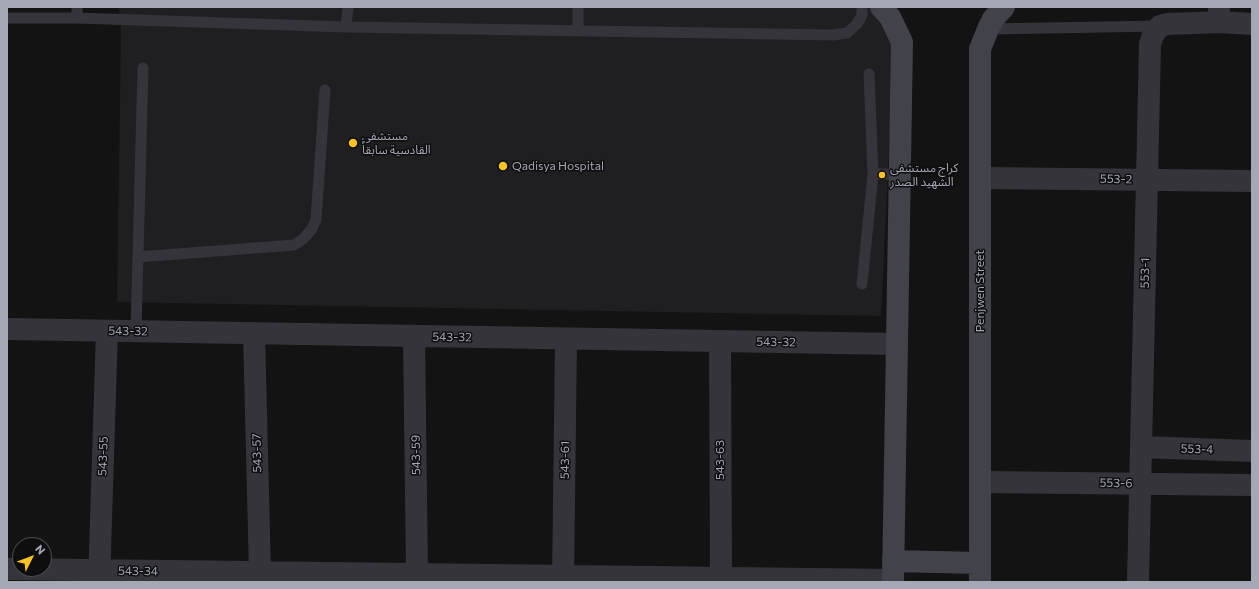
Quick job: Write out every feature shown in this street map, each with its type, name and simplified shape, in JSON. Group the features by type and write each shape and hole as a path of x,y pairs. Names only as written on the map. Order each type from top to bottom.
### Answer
{"street":[{"path":"881,7 890,17 902,42 893,574 980,572"},
{"name":"Penjwen Street","path":"980,572 980,49 988,29 1004,7"},
{"path":"1160,26 1219,14 1252,24"},
{"name":"553-1","path":"1138,582 1150,44 1153,35 1160,26"},
{"name":"553-2","path":"980,178 1252,181"},
{"name":"543-32","path":"7,329 897,344"},
{"name":"543-55","path":"99,576 107,331"},
{"name":"543-57","path":"254,333 260,573"},
{"name":"543-59","path":"414,336 417,574"},
{"name":"543-61","path":"563,579 566,339"},
{"name":"543-63","path":"720,341 721,578"},
{"name":"553-4","path":"1141,447 1252,452"},
{"name":"553-6","path":"980,482 1252,485"},
{"name":"543-34","path":"52,575 198,577 260,573 338,578 417,574 484,579 649,580 721,578 804,581 893,574"}],"lane":[{"path":"346,27 348,7"},
{"path":"578,7 578,31"},
{"path":"7,18 77,12 346,27 833,35 847,33 857,24 862,15 862,7"},
{"path":"988,29 1160,26"},
{"path":"136,331 143,68"},
{"path":"862,284 873,174 869,74"},
{"path":"138,257 294,245 303,239 311,230 316,220 325,90"},
{"path":"873,174 900,174"}],"shaded area":[{"name":"Qadisya Hospital","path":"119,7 896,7 881,316 117,302 121,31"}],"place":[{"name":"مستشفى القادسية سابقاً","path":"353,143"},
{"name":"Qadisya Hospital","path":"503,166"},
{"name":"كراج مستشفى الشهيد الصدر","path":"882,175"}]}
